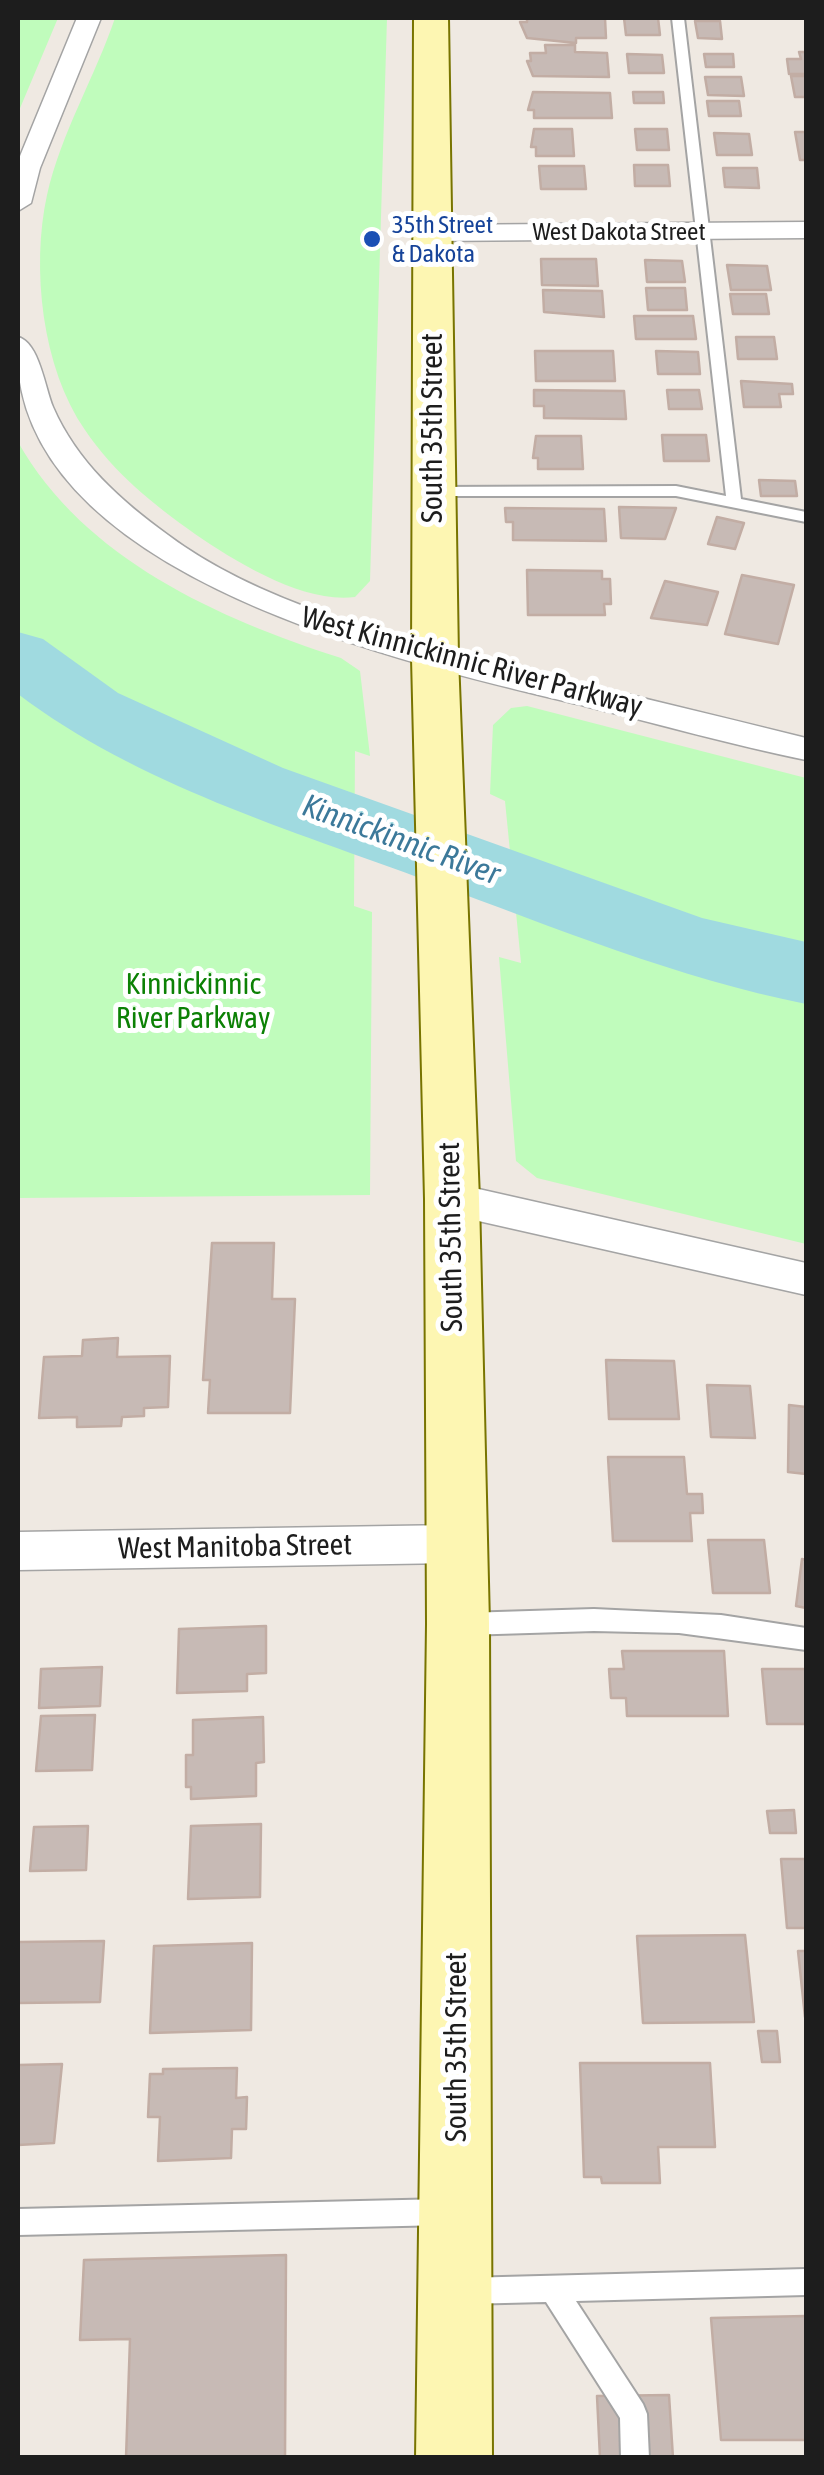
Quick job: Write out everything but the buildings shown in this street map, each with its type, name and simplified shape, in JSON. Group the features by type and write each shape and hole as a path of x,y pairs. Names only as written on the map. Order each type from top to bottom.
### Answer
{"main road":[{"name":"South 35th Street","path":"431,18 437,782 452,1199 458,1624 454,2458"}],"street":[{"path":"18,203 27,168 89,18"},
{"name":"West Dakota Street","path":"432,232 806,230"},
{"name":"West Kinnickinnic River Parkway","path":"18,345 33,397 66,457 125,519 215,576 296,616 435,658 806,749"},
{"path":"452,1199 806,1279"},
{"name":"West Manitoba Street","path":"18,1551 454,1544"}],"lane":[{"path":"678,18 734,502"},
{"path":"433,492 676,491 806,516"},
{"path":"18,1551 18,1561"},
{"path":"458,1624 655,1618 749,1626 806,1639"},
{"path":"18,2222 457,2212"},
{"path":"457,2292 806,2282"},
{"path":"553,2289 633,2414 636,2458"}],"green space":[{"path":"18,18 58,18 18,113"},
{"path":"115,18 387,18 370,581 355,597 314,594 271,579 179,523 135,487 96,446 70,405 50,348 44,317 42,224 61,149"},
{"name":"Kinnickinnic River Parkway","path":"18,442 46,483 79,520 158,579 248,624 341,658 360,671 370,756 355,751 354,906 372,912 370,1195 18,1198"},
{"path":"527,706 806,778 806,1244 537,1178 516,1161 499,957 521,963 505,801 490,794 493,725 511,708"}],"waterway":[{"name":"Kinnickinnic River","path":"18,657 92,712 256,788 695,947 806,973"}],"place":[{"name":"35th Street & Dakota","path":"372,239"}]}
